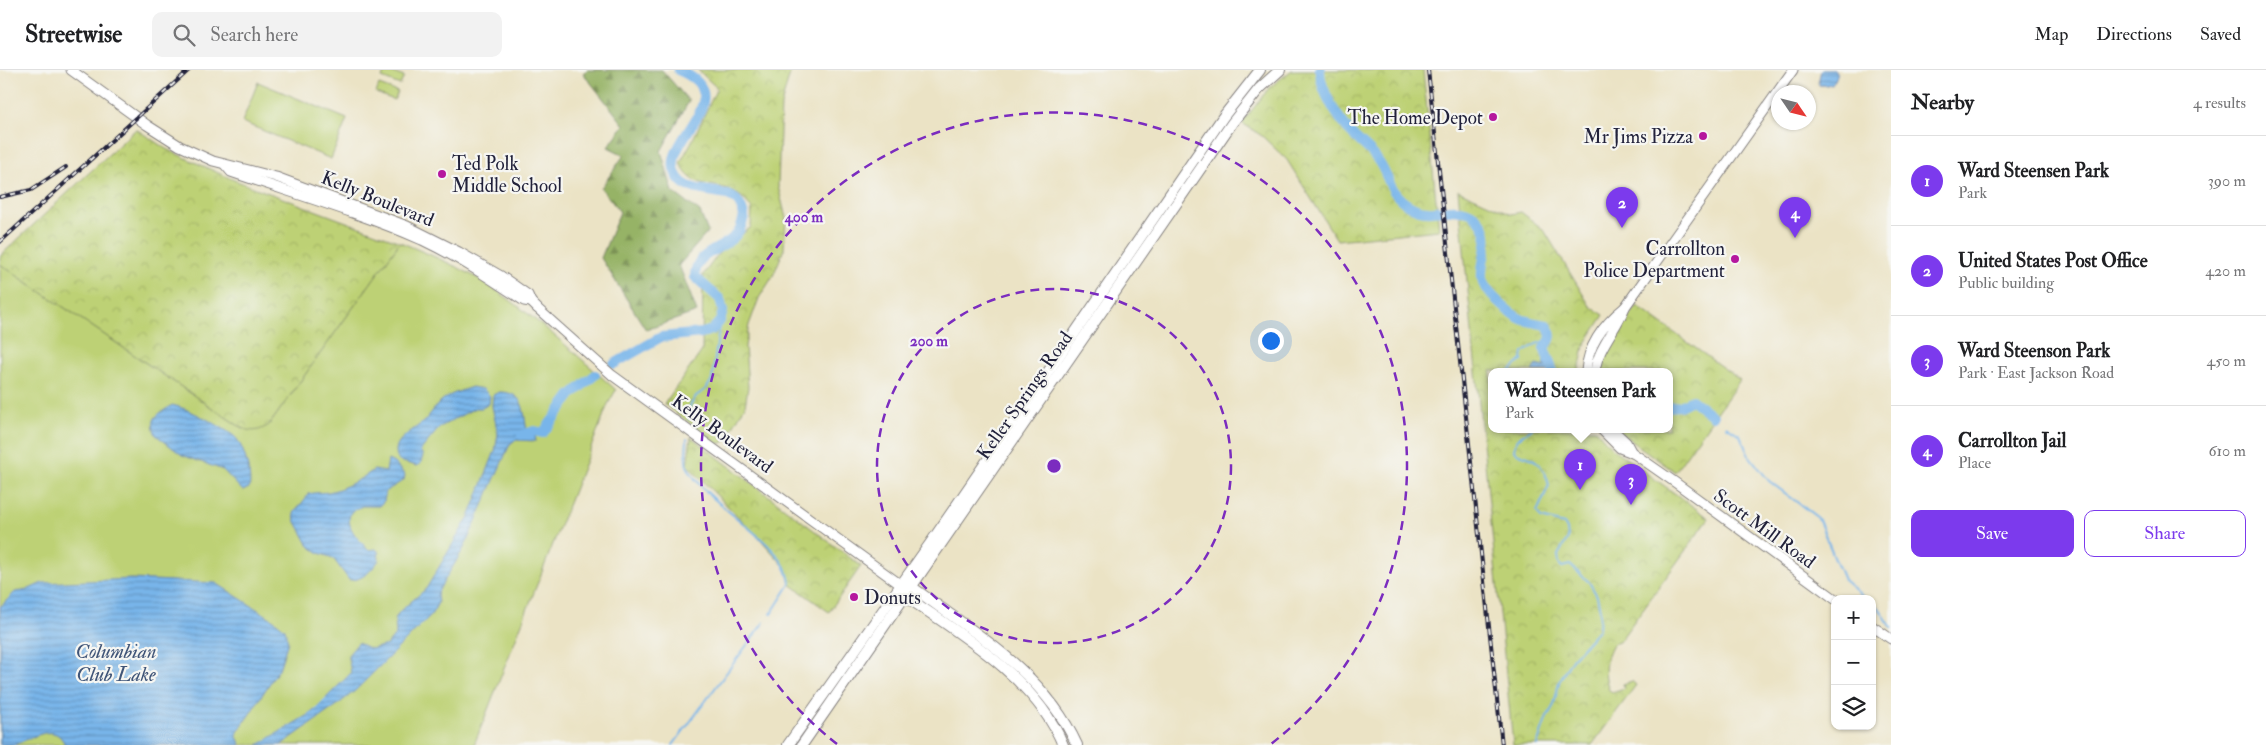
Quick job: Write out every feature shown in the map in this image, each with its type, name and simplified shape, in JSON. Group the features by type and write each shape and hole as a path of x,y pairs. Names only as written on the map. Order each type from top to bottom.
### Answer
{"main road":[{"name":"Keller Springs Road","path":"907,586 1223,117 1260,70"},
{"name":"Keller Springs Road","path":"788,745 907,586 1232,123 1259,89 1280,70"},
{"path":"802,745 905,596 907,586"},
{"name":"Kelly Boulevard","path":"907,586 985,640 1029,675 1048,696 1077,745"},
{"path":"905,596 1013,676 1035,698 1053,724 1063,745"},
{"path":"979,649 985,640"}],"street":[{"name":"Kelly Boulevard","path":"71,70 164,137 225,165 232,164 276,177 367,215 457,258 524,301 531,302 612,375 907,586"},
{"path":"1596,368 1599,356 1619,324 1625,307 1793,70"},
{"path":"1586,368 1589,353 1596,339 1610,319 1625,307"},
{"name":"Scott Mill Road","path":"1605,433 1620,448 1676,483 1831,596"},
{"path":"1616,433 1626,442 1632,454"},
{"path":"1876,629 1891,640"}],"green space":[{"path":"385,70 404,77 400,85 382,78"},
{"path":"587,70 662,70 689,101 661,151 673,192 700,212 708,232 679,265 697,312 646,330 601,258 620,212 601,188 624,155 608,147 624,125 583,73"},
{"path":"698,70 791,70 781,105 778,186 786,218 784,249 773,276 759,298 749,325 745,346 748,387 745,406 724,442 718,444 664,404 702,351 703,275 719,253 751,227 752,208 743,198 721,187 698,182 686,172 680,163 717,88"},
{"path":"1292,70 1423,70 1439,230 1337,240 1287,160 1262,136 1242,123 1269,88"},
{"path":"258,82 347,119 331,159 242,122"},
{"path":"379,85 398,92 394,100 376,93"},
{"path":"136,129 166,149 234,180 400,242 269,425 261,429 250,431 239,426 0,264 0,256"},
{"path":"1458,190 1511,214 1521,212 1544,230 1590,306 1604,315 1584,346 1580,368 1488,368 1488,433 1599,433 1613,449 1709,518 1619,642 1613,644 1605,667 1609,690 1612,692 1624,688 1623,684 1632,681 1636,685 1592,745 1513,745"},
{"path":"400,242 461,269 485,282 543,326 616,390 608,404 474,745 0,745 0,264 239,426 269,425"},
{"path":"1637,306 1740,380 1675,472 1621,433 1673,433 1673,368 1602,368 1609,345"},
{"path":"691,437 861,566 829,612 790,584 786,568 687,465"}],"water":[{"path":"1821,70 1834,70 1837,74 1835,80 1828,85 1819,85"},
{"path":"1547,357 1554,368 1534,368 1536,365 1545,367 1544,359"},
{"path":"472,387 483,389 490,396 489,404 482,408 475,408 440,427 420,451 423,455 421,463 417,466 399,461 396,454 398,443 425,421 444,399"},
{"path":"499,392 514,395 519,399 524,410 527,431 534,431 536,441 515,440 510,444 464,548 440,588 437,595 438,603 431,615 356,690 336,706 281,745 258,745 311,713 351,673 348,655 358,643 371,649 387,645 396,634 395,619 400,611 426,589 470,515 495,451 498,434 492,406 493,395"},
{"path":"172,405 204,418 234,436 241,446 246,461 250,477 249,488 243,491 223,470 182,455 156,435 153,424 156,416"},
{"path":"388,460 394,463 405,475 404,480 386,491 384,501 379,506 362,506 351,512 349,517 349,523 353,532 368,550 376,549 378,551 379,560 362,577 349,580 333,558 319,553 309,546 295,520 294,513 309,494 329,492 341,488 359,480 374,470 386,472"},
{"name":"Columbian Club Lake","path":"132,579 216,583 285,629 288,642 279,669 236,735 241,745 65,745 56,734 44,733 16,744 0,745 0,607 15,592 27,590 42,583"}],"waterway":[{"path":"614,364 661,337 702,333 712,330 720,321 723,311 720,299 695,277 696,269 703,257 736,235 744,216 738,202 732,197 694,188 685,185 678,179 674,169 675,157 703,104 703,92 696,80 678,70"},
{"path":"1320,70 1326,95 1336,112 1352,134 1376,158 1398,197 1405,203 1422,211 1464,211 1472,214 1479,220 1486,234 1486,248 1482,271 1484,283 1498,301 1516,316 1527,321 1547,325 1551,337 1544,348 1552,368"},
{"path":"689,419 690,406 696,396 706,389 712,380 720,321"},
{"path":"1513,368 1522,360 1523,353 1536,344 1551,340"},
{"path":"522,435 534,431 543,433 571,395 595,375"},
{"path":"1673,407 1680,406 1692,400 1713,416"},
{"path":"1726,426 1740,435 1748,454 1769,481 1818,518 1844,580 1861,595"},
{"path":"1526,433 1518,440 1514,451 1533,459 1540,465 1549,485 1537,512 1541,518 1564,524 1567,529 1568,538 1558,555 1559,564 1562,567 1570,565 1589,582 1597,596 1600,610 1599,629 1572,659 1559,682 1554,705 1547,717 1537,745"},
{"path":"687,439 686,463 697,481 711,496 761,539 786,568 790,584 771,614"},
{"path":"1876,606 1880,609 1891,627"},
{"path":"673,745 764,622"}],"railway":[{"path":"0,242 189,70"},
{"path":"1428,70 1502,745"},
{"path":"0,197 31,190 66,167"}],"place":[{"name":"The Home Depot","path":"1493,117"},
{"name":"Mr Jims Pizza","path":"1703,136"},
{"name":"Ted Polk Middle School","path":"442,174"},
{"name":"United States Post Office","path":"1622,228"},
{"name":"Carrollton Jail","path":"1795,238"},
{"name":"Carrollton Police Department","path":"1735,259"},
{"name":"Ward Steensen Park","path":"1580,490"},
{"name":"Ward Steenson Park","path":"1631,505"},
{"name":"Donuts","path":"854,597"}]}
